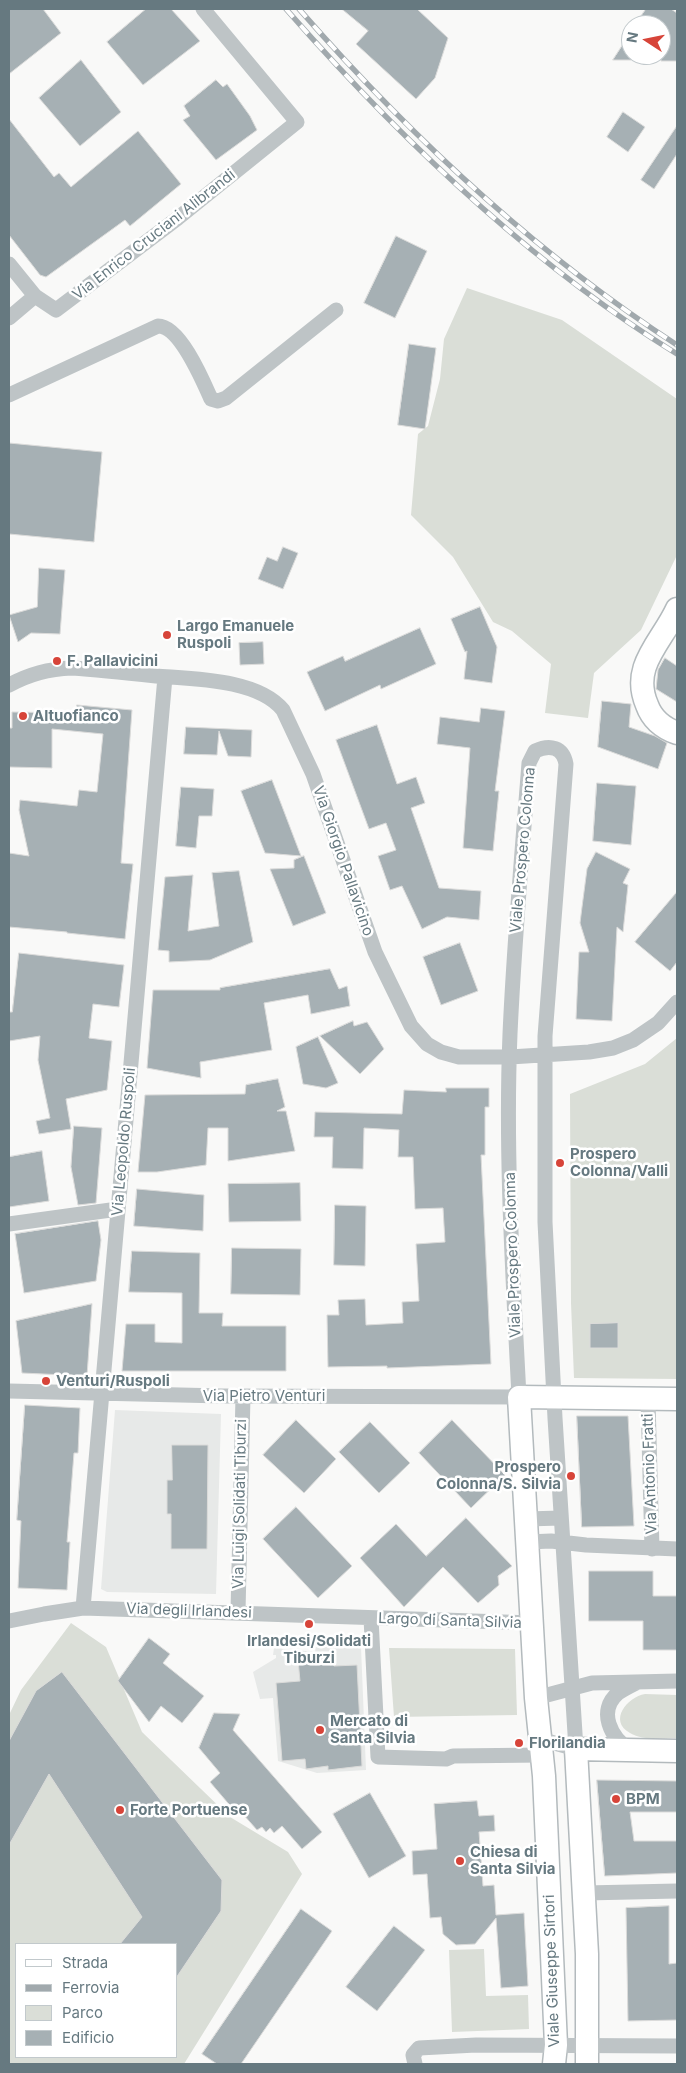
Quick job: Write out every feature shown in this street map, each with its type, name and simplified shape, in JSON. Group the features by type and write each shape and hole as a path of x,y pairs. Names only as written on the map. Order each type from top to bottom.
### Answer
{"street":[{"name":"Via Enrico Cruciani Alibrandi","path":"35,296 56,310 178,218 297,122 203,9"},
{"path":"9,264 35,296 9,318"},
{"path":"9,395 158,326 163,326 169,330 194,361 211,399 218,401 226,398 336,310"},
{"path":"677,609 646,661 641,679 643,694 649,710 661,724 677,733"},
{"name":"Via Giorgio Pallavicino","path":"9,685 32,674 50,669 80,669 224,682 268,696 277,702 283,710 312,774 375,952 411,1026 427,1044 450,1055 510,1057 589,1052 622,1044 652,1028 677,1002"},
{"name":"Via Leopoldo Ruspoli","path":"82,1608 165,677"},
{"name":"Viale Prospero Colonna","path":"536,1698 510,1225 510,1057 517,910 530,763 535,751 548,747 556,748 562,753 566,764 545,1056 545,1222 560,1518 576,1749"},
{"path":"9,1224 118,1209"},
{"name":"Via Pietro Venturi","path":"9,1391 242,1396 519,1397"},
{"name":"Via Luigi Solidati Tiburzi","path":"238,1612 242,1396"},
{"path":"519,1397 677,1400"},
{"name":"Via Antonio Fratti","path":"648,1400 652,1549"},
{"path":"526,1519 560,1518"},
{"path":"528,1542 551,1540 562,1543 677,1550"},
{"name":"Via degli Irlandesi","path":"9,1621 82,1608 371,1618"},
{"name":"Largo di Santa Silvia","path":"533,1623 371,1618 378,1757 446,1759 453,1756 541,1747"},
{"path":"630,1750 614,1736 608,1724 608,1714 616,1695 640,1681"},
{"path":"536,1698 592,1683 677,1681"},
{"name":"Viale Giuseppe Sirtori","path":"536,1698 541,1747 555,2055"},
{"path":"541,1747 677,1751"},
{"path":"576,1749 585,1893 588,2055"},
{"path":"585,1893 677,1891"},
{"path":"414,2060 419,2048 476,2045 555,2055 588,2055 677,2046"}],"shaded area":[{"path":"115,1410 221,1414 216,1594 107,1592 101,1589"},
{"name":"Mercato di Santa Silvia","path":"316,1646 361,1647 366,1770 317,1773 278,1761 273,1698 260,1699 253,1672 276,1658 276,1655 273,1655 274,1648 315,1652"}],"green space":[{"path":"467,288 562,320 677,399 677,555 641,630 594,673 588,718 545,713 551,664 512,631 493,622 453,557 411,515 418,434 428,426 440,379 444,339"},
{"path":"677,1038 677,1379 574,1378 571,1303 570,1094 645,1064"},
{"path":"71,1623 106,1647 142,1732 230,1817 288,1852 302,1874 184,2064 9,2064 9,1715 21,1690"},
{"path":"389,1648 515,1649 517,1715 394,1717"},
{"path":"645,1694 677,1695 677,1738 635,1736 624,1728 620,1716 622,1710 632,1700"},
{"path":"484,1949 486,1996 528,1995 529,2029 452,2032 449,1950"}],"building":[{"path":"9,9 43,9 61,33 9,74"},
{"path":"146,9 171,9 200,41 143,85 107,42"},
{"path":"342,9 417,9 448,38 435,78 416,99 356,44 368,31"},
{"path":"646,9 671,9 677,13 677,61 671,61 671,15 642,15"},
{"path":"621,48 621,60 613,60"},
{"path":"81,60 121,112 80,146 39,98"},
{"path":"216,80 223,87 227,84 250,116 257,130 216,160 183,120 190,116 184,106"},
{"path":"623,112 645,127 628,152 607,137"},
{"path":"9,119 54,177 59,173 71,187 138,131 181,184 130,226 125,220 46,277 40,275 9,235"},
{"path":"677,126 677,154 654,189 641,180"},
{"path":"396,236 427,251 395,318 364,303"},
{"path":"409,344 436,348 425,429 398,425"},
{"path":"9,443 102,452 94,542 9,534"},
{"path":"283,547 298,553 283,589 258,579 267,557 277,561"},
{"path":"39,568 65,570 60,634 31,633 18,642 9,615 37,607"},
{"path":"480,607 497,647 492,683 464,679 467,651 465,652 451,619"},
{"path":"420,628 436,664 381,689 380,685 325,711 307,672 343,656 345,661"},
{"path":"263,642 264,664 240,665 239,643"},
{"path":"665,658 677,666 677,702 656,689 658,670"},
{"path":"602,701 631,704 629,727 655,736 667,743 658,769 598,747"},
{"path":"77,705 132,710 121,863 133,864 125,939 9,927 9,853 29,856 19,810 20,800 77,806 79,790 97,792 103,734 52,729 52,768 9,767 9,728 12,728 12,712 76,713"},
{"path":"481,708 505,711 495,791 499,791 493,851 463,848 470,748 437,744 440,717 479,722"},
{"path":"377,725 397,784 416,777 425,803 411,808 439,888 481,891 479,920 447,917 422,929 402,886 390,890 378,856 396,850 386,823 369,829 336,740"},
{"path":"186,727 252,730 251,757 228,756 219,731 217,755 184,754"},
{"path":"272,780 301,856 265,853 241,791"},
{"path":"597,783 636,786 631,845 593,841"},
{"path":"181,787 214,789 212,816 199,816 196,848 176,846"},
{"path":"596,852 630,869 623,883 628,885 623,932 617,927 612,1021 576,1019 579,952 589,952 580,923 587,869"},
{"path":"304,856 326,913 293,926 270,869 294,868 294,860"},
{"path":"239,871 253,942 210,960 169,962 169,951 158,950 165,877 193,875 188,931 219,926 212,873"},
{"path":"677,892 677,962 670,971 635,942"},
{"path":"460,943 478,991 441,1005 423,957"},
{"path":"19,953 124,965 119,1007 93,1004 89,1038 112,1041 107,1090 66,1099 71,1129 39,1134 36,1121 50,1118 38,1060 40,1036 9,1041 9,1012 12,1012"},
{"path":"330,969 339,989 347,986 350,1006 311,1014 308,995 264,1003 272,1050 200,1062 201,1078 147,1068 153,990 220,990 220,988"},
{"path":"353,1021 354,1026 367,1022 384,1049 360,1074 320,1036"},
{"path":"318,1037 338,1083 326,1088 303,1084 296,1047"},
{"path":"278,1079 285,1107 277,1111 286,1111 295,1151 228,1161 228,1128 208,1128 206,1165 157,1172 138,1172 145,1095 245,1094 246,1085"},
{"path":"446,1088 489,1088 489,1107 485,1107 485,1155 481,1155 491,1364 387,1368 387,1366 328,1367 327,1315 339,1315 338,1300 365,1299 366,1325 403,1323 402,1302 419,1301 416,1244 445,1242 443,1208 415,1209 413,1157 398,1157 399,1130 364,1128 363,1169 332,1168 333,1137 314,1137 315,1112 402,1114 404,1090 446,1092"},
{"path":"74,1126 102,1128 96,1203 78,1205 71,1167"},
{"path":"42,1151 49,1201 9,1207 9,1157"},
{"path":"300,1183 301,1221 229,1222 228,1184"},
{"path":"137,1189 204,1195 203,1231 134,1226"},
{"path":"335,1205 366,1206 365,1266 334,1265"},
{"path":"98,1221 101,1240 96,1281 24,1293 15,1234"},
{"path":"232,1248 301,1249 300,1295 231,1294"},
{"path":"132,1251 200,1253 199,1313 223,1313 222,1326 286,1326 286,1371 122,1371 126,1324 155,1324 155,1342 182,1343 182,1293 129,1292"},
{"path":"92,1304 87,1376 22,1373 16,1321"},
{"path":"618,1323 618,1348 590,1348 590,1324"},
{"path":"25,1405 80,1408 78,1453 74,1453 67,1542 70,1542 67,1590 18,1588 21,1521 17,1520"},
{"path":"577,1416 628,1416 634,1526 582,1527"},
{"path":"296,1420 336,1459 304,1493 263,1455"},
{"path":"452,1420 505,1475 471,1508 419,1453"},
{"path":"370,1422 410,1463 379,1493 339,1452"},
{"path":"172,1445 208,1445 207,1549 171,1549 171,1514 167,1514 167,1480 172,1480"},
{"path":"296,1507 352,1566 318,1598 263,1539"},
{"path":"466,1518 512,1566 498,1576 499,1585 478,1603 443,1567 404,1607 360,1558 396,1524 426,1556"},
{"path":"589,1571 653,1571 653,1596 677,1596 677,1650 643,1650 643,1621 589,1621"},
{"path":"149,1638 170,1654 163,1663 204,1696 182,1723 161,1706 149,1722 118,1681"},
{"name":"Mercato di Santa Silvia","path":"333,1656 334,1666 357,1665 362,1766 328,1770 328,1766 306,1769 305,1759 282,1761 276,1683 300,1681 298,1660"},
{"name":"Forte Portuense","path":"62,1672 222,1880 221,1911 178,1975 178,1943 121,1943 142,1917 49,1774 9,1845 9,1741 36,1691"},
{"path":"214,1713 240,1714 233,1730 322,1832 302,1849 282,1826 274,1833 270,1828 266,1832 262,1827 257,1830 242,1813 239,1816 210,1782 220,1773 199,1748"},
{"path":"597,1780 677,1781 677,1812 630,1812 634,1841 677,1841 677,1873 605,1876"},
{"path":"370,1793 406,1856 369,1878 333,1814"},
{"name":"Chiesa di Santa Silvia","path":"477,1801 479,1816 494,1815 495,1831 479,1832 483,1886 494,1885 496,1915 524,1913 528,1986 501,1988 496,1918 475,1944 456,1945 443,1934 441,1917 430,1918 427,1874 413,1875 412,1851 437,1849 434,1804"},
{"path":"669,1906 669,1964 677,1963 677,2020 628,2021 626,1908"},
{"path":"301,1909 332,1931 241,2064 217,2064 202,2054"},
{"path":"394,1926 425,1950 377,2011 346,1987"}],"railway":[{"path":"286,9 374,105 469,196 570,280 623,319 677,354"},
{"path":"299,9 385,102 476,190 574,272 677,345"}],"place":[{"name":"Largo Emanuele Ruspoli","path":"167,635"},
{"name":"F. Pallavicini","path":"57,661"},
{"name":"Altuofianco","path":"23,716"},
{"name":"Prospero Colonna/Valli","path":"560,1163"},
{"name":"Venturi/Ruspoli","path":"46,1381"},
{"name":"Prospero Colonna/S. Silvia","path":"571,1476"},
{"name":"Irlandesi/Solidati Tiburzi","path":"309,1624"},
{"name":"Mercato di Santa Silvia","path":"320,1730"},
{"name":"Florilandia","path":"519,1743"},
{"name":"BPM","path":"616,1799"},
{"name":"Forte Portuense","path":"120,1810"},
{"name":"Chiesa di Santa Silvia","path":"460,1861"}]}
